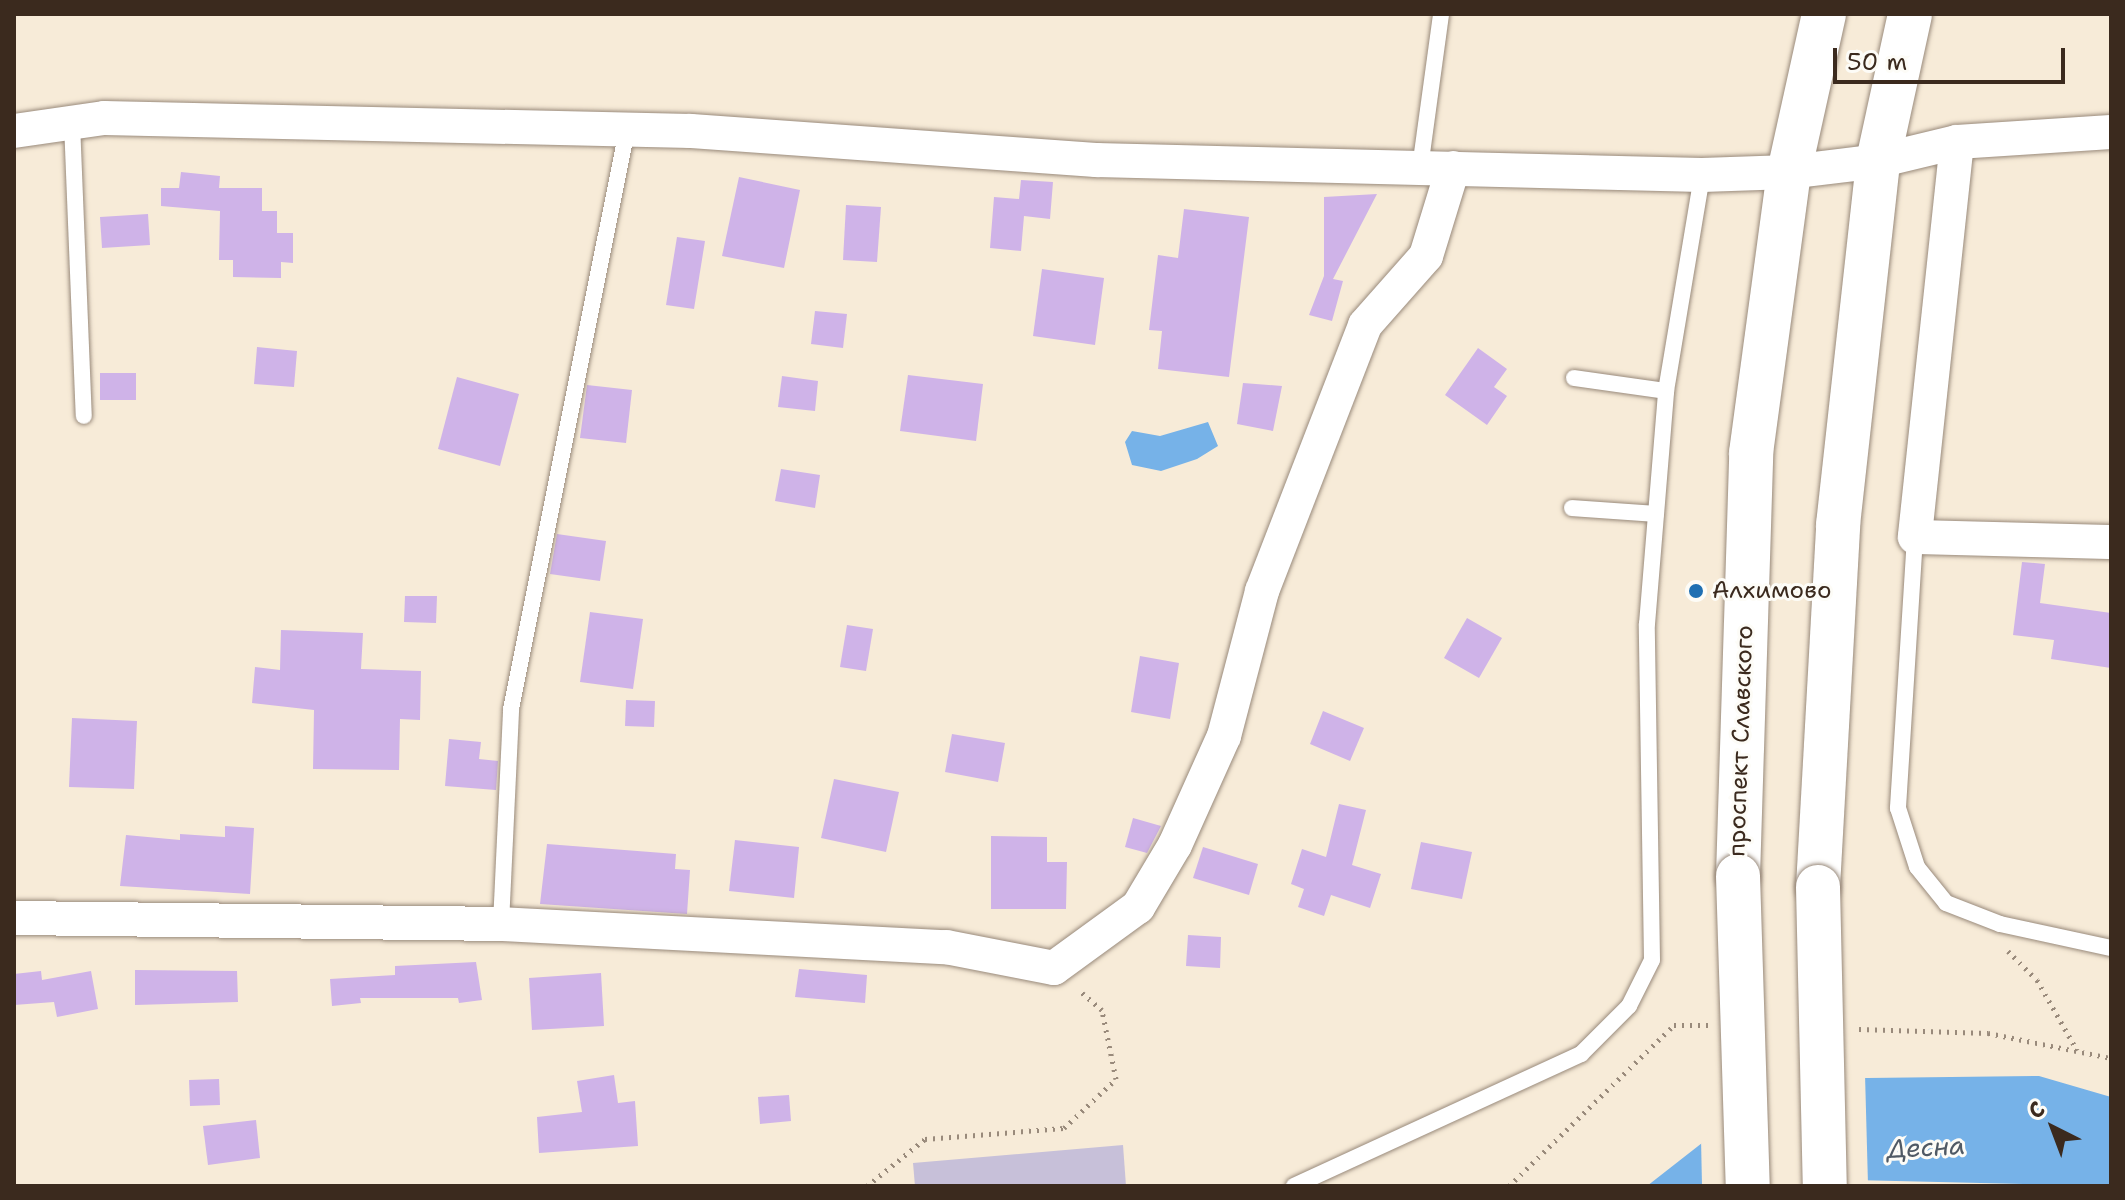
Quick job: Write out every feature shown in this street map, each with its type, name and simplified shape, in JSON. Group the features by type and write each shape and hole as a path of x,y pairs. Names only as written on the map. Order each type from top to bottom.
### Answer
{"main road":[{"name":"проспект Славского","path":"1748,1186 1738,876 1751,453 1789,172 1824,14"},
{"path":"1825,1186 1818,887 1838,525 1878,161 1910,14"}],"street":[{"path":"14,131 104,118 627,130 1096,160 1702,175 1789,172 1878,161 1957,142 2111,132"},
{"path":"1957,142 1915,537 2111,542"},
{"path":"14,918 501,924 946,947 1054,968 1138,907 1175,845 1224,736 1262,591 1365,325 1426,256 1436,168"}],"lane":[{"path":"1436,168 1441,14"},
{"path":"72,123 84,416"},
{"path":"501,924 511,709 627,130"},
{"path":"1294,1186 1581,1054 1629,1006 1652,960 1647,624 1666,391 1702,175"},
{"path":"1574,378 1666,391"},
{"path":"1572,508 1656,514"},
{"path":"1915,537 1898,808 1917,867 1946,903 2000,924 2111,948"}],"path":[{"path":"1971,913 2037,980 2078,1051"},
{"path":"867,1186 925,1139 1064,1128 1116,1079 1102,1010 1054,968"},
{"path":"1509,1186 1674,1025 1721,1026"},
{"path":"1846,1029 1988,1033 2111,1058"}],"shaded area":[{"path":"1123,1145 1126,1186 915,1186 913,1163"}],"water":[{"path":"1208,422 1218,446 1197,459 1161,471 1132,465 1125,442 1132,431 1160,436"},
{"name":"Десна","path":"2039,1076 2111,1097 2111,1186 1853,1180 1842,1186 1647,1186 1784,1079"}],"pier":[{"path":"1865,1074 1868,1185 1702,1186 1701,1138 1782,1076"}],"building":[{"path":"181,172 220,176 219,188 262,188 262,211 277,211 277,233 293,233 293,263 281,262 281,278 233,277 233,260 219,260 220,211 161,206 161,188 179,188"},
{"path":"739,177 800,190 784,268 722,256"},
{"path":"1021,180 1053,182 1050,219 1024,216 1021,251 990,248 994,197 1019,199"},
{"path":"1377,194 1333,279 1343,281 1332,321 1309,315 1324,276 1324,197"},
{"path":"846,205 881,207 877,262 843,260"},
{"path":"1184,209 1249,217 1229,377 1158,369 1162,331 1149,330 1158,255 1178,258"},
{"path":"148,214 150,245 102,248 100,217"},
{"path":"677,237 705,241 694,309 666,305"},
{"path":"1042,269 1104,278 1095,345 1033,336"},
{"path":"815,311 847,314 843,348 811,344"},
{"path":"257,347 297,351 294,387 254,384"},
{"path":"1478,348 1507,369 1494,387 1507,396 1487,425 1445,395"},
{"path":"100,373 136,373 136,400 100,400"},
{"path":"908,375 983,384 976,441 900,431"},
{"path":"782,376 818,381 815,411 778,407"},
{"path":"457,377 519,394 500,466 438,449"},
{"path":"1243,383 1282,386 1273,431 1237,424"},
{"path":"587,385 632,390 626,443 580,438"},
{"path":"781,469 820,475 815,508 775,501"},
{"path":"557,534 606,541 600,581 550,574"},
{"path":"2022,562 2045,564 2040,603 2111,613 2111,668 2051,659 2054,640 2013,635"},
{"path":"405,596 437,596 436,623 404,622"},
{"path":"590,612 643,619 633,689 580,682"},
{"path":"1467,618 1502,638 1479,678 1444,658"},
{"path":"847,625 873,629 866,671 840,667"},
{"path":"281,630 363,633 361,669 421,671 420,720 400,719 399,770 313,769 314,710 252,703 255,667 280,670"},
{"path":"1140,656 1179,663 1170,719 1131,712"},
{"path":"626,700 655,701 654,727 625,726"},
{"path":"1323,711 1364,728 1350,761 1310,744"},
{"path":"72,718 137,721 134,789 69,787"},
{"path":"952,734 1005,743 998,782 945,772"},
{"path":"449,739 481,742 479,759 498,761 496,790 445,786"},
{"path":"834,779 899,792 886,852 821,838"},
{"path":"1339,804 1366,810 1352,865 1381,874 1370,908 1331,895 1324,916 1298,907 1304,889 1291,884 1302,849 1326,857"},
{"path":"1133,818 1161,826 1147,853 1125,847"},
{"path":"225,826 254,828 250,894 120,886 126,835 180,840 180,834 225,837"},
{"path":"991,836 1047,837 1047,862 1067,862 1066,909 991,909"},
{"path":"735,840 799,847 794,898 729,891"},
{"path":"1421,842 1472,852 1462,899 1411,889"},
{"path":"547,844 676,854 675,869 690,870 687,914 540,904"},
{"path":"1203,847 1258,864 1249,895 1193,878"},
{"path":"1188,935 1221,937 1220,968 1186,966"},
{"path":"476,962 482,1000 459,1003 458,998 360,998 361,1003 332,1006 330,979 395,975 395,966"},
{"path":"799,969 867,975 865,1003 795,997"},
{"path":"135,970 237,971 238,1002 135,1005"},
{"path":"41,971 42,980 91,971 98,1009 57,1017 54,1002 14,1005 14,974"},
{"path":"601,973 604,1026 532,1030 529,978"},
{"path":"614,1075 618,1103 635,1101 638,1146 539,1153 537,1117 582,1112 577,1081"},
{"path":"219,1079 220,1105 190,1106 189,1080"},
{"path":"789,1095 791,1121 760,1124 758,1097"},
{"path":"256,1120 260,1158 208,1165 203,1126"}],"place":[{"name":"Алхимово","path":"1696,591"}]}
